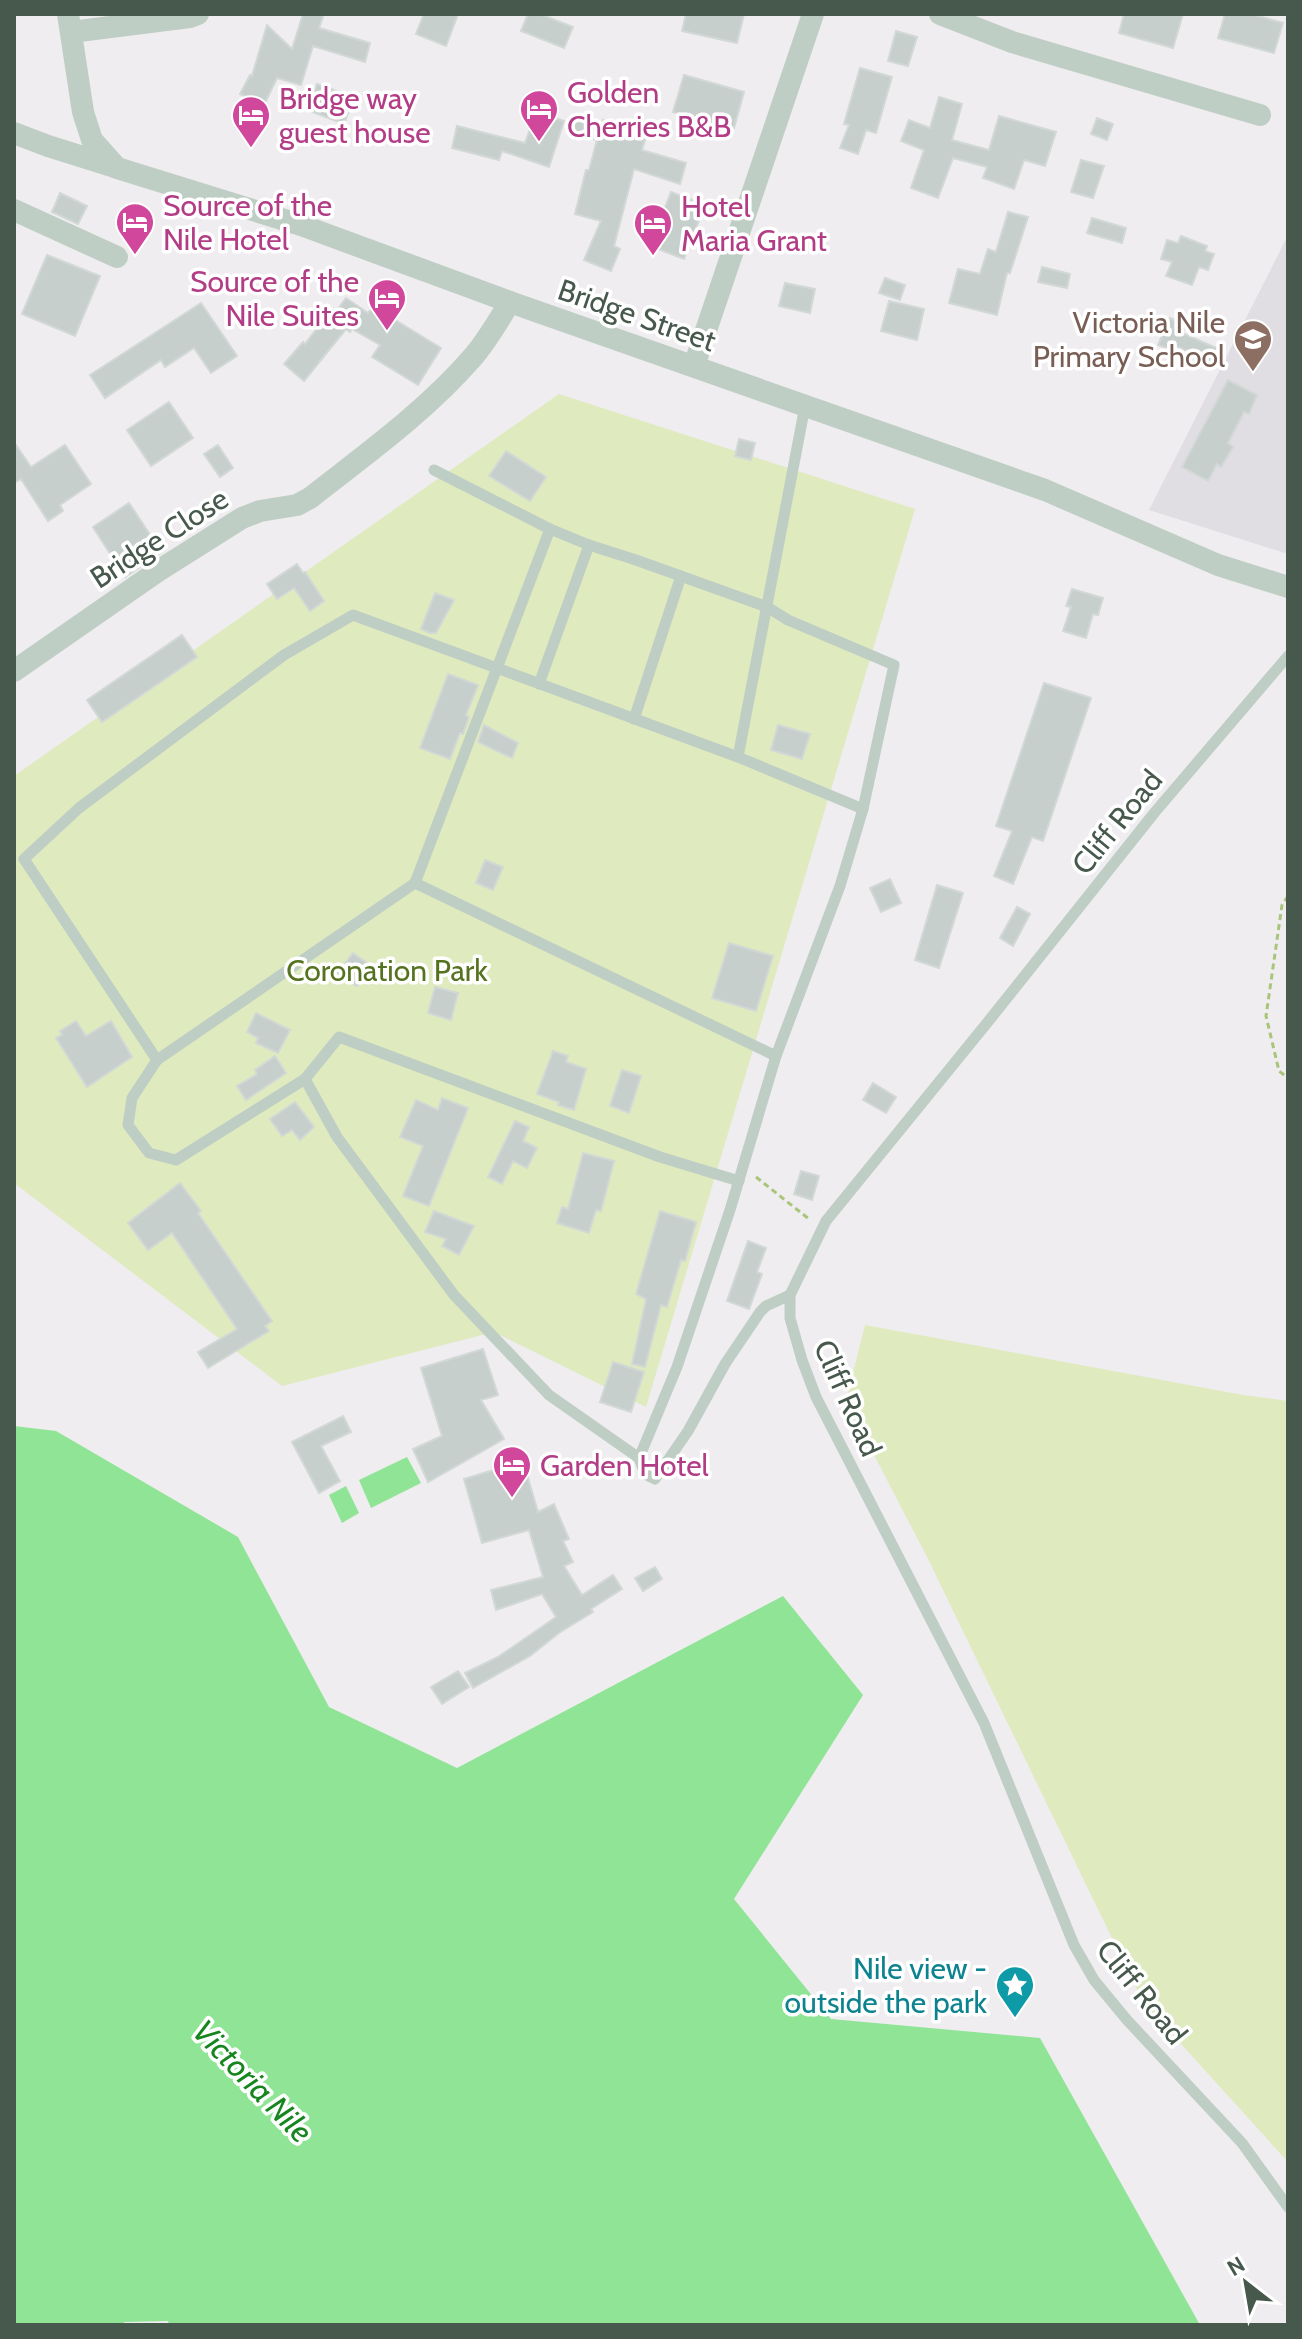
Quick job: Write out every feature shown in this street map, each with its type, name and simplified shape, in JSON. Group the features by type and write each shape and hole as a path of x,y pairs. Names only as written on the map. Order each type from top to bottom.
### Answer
{"street":[{"path":"117,168 92,140 83,112 70,23 190,17 198,14"},
{"path":"694,366 813,14"},
{"path":"940,14 1012,42 1260,115"},
{"name":"Bridge Street","path":"14,133 301,225 510,302 1045,490 1218,565 1288,587"},
{"path":"14,210 117,257"},
{"name":"Bridge Close","path":"14,671 158,571 242,518 260,511 297,505 310,498 436,397 474,356 510,302"}],"lane":[{"path":"738,757 805,406"},
{"path":"434,470 550,529 767,607 788,620 894,665 863,809 840,886 776,1056 739,1181 677,1367 639,1458"},
{"path":"550,529 415,883 157,1060 132,1098 128,1125 149,1153 176,1160 305,1079 339,1037 660,1157 739,1181"},
{"path":"539,684 589,545"},
{"path":"634,719 681,576"},
{"path":"157,1060 24,859 79,808 272,664 353,615 738,757 863,809"},
{"name":"Cliff Road","path":"1288,656 1155,812 826,1221 790,1295 793,1327 816,1397 984,1723 1074,1945 1094,1980 1127,2020 1242,2143 1288,2207"},
{"path":"415,883 776,1056"},
{"path":"305,1079 337,1137 454,1295 549,1395 639,1458 645,1474 655,1479 760,1312 790,1295"}],"path":[{"path":"1288,896 1282,905 1266,1016 1279,1071 1288,1078"},
{"path":"743,1167 822,1229"}],"shaded area":[{"name":"Victoria Nile Primary School","path":"1288,235 1288,554 1149,510"}],"green space":[{"name":"Coronation Park","path":"559,394 915,509 646,1407 494,1332 282,1386 14,1183 14,776"},
{"path":"865,1325 1288,1401 1288,2162 1143,2002 927,1557 846,1401"}],"water":[{"name":"Victoria Nile","path":"14,1426 56,1431 238,1537 329,1707 457,1768 783,1596 863,1695 734,1899 831,2019 1040,2038 1200,2325 169,2325 168,2321 125,2322 119,2325 14,2325"},
{"path":"407,1457 421,1483 371,1508 359,1480"},
{"path":"346,1486 359,1513 342,1523 329,1495"}],"building":[{"path":"303,14 324,14 319,28 370,43 365,62 313,46 301,85 277,78 264,105 240,94 252,76 267,25 292,49"},
{"path":"424,14 458,14 446,46 416,34"},
{"path":"528,14 540,14 573,27 564,48 521,31"},
{"path":"686,14 744,14 737,43 682,31"},
{"path":"1124,14 1183,14 1173,48 1119,33"},
{"path":"1225,14 1251,14 1283,23 1274,53 1218,38"},
{"path":"896,31 917,37 908,66 888,61"},
{"path":"860,68 892,77 876,133 866,130 858,154 840,148 849,125 844,124"},
{"path":"684,75 744,92 734,128 673,112"},
{"path":"317,84 354,97 344,124 307,110"},
{"path":"939,97 962,104 952,140 989,150 999,116 1056,132 1045,166 1024,160 1014,189 983,178 987,167 953,158 938,198 911,188 924,150 901,141 909,120 930,128"},
{"path":"536,112 564,121 549,167 502,151 499,160 452,148 457,126 525,143"},
{"path":"577,115 647,133 642,150 686,163 680,184 634,169 614,246 620,249 611,271 584,260 601,221 575,214 597,140 571,132"},
{"path":"1097,118 1113,124 1107,140 1091,134"},
{"path":"1081,160 1104,166 1093,198 1071,192"},
{"path":"671,192 705,205 684,259 650,246"},
{"path":"60,193 87,206 78,224 52,212"},
{"path":"1008,212 1028,217 1010,273 1007,273 997,315 949,303 958,269 980,274 988,249 996,252"},
{"path":"1092,218 1126,228 1122,243 1087,233"},
{"path":"1181,236 1207,246 1205,251 1214,254 1208,270 1199,267 1192,285 1166,276 1172,262 1161,259 1167,240 1178,243"},
{"path":"47,255 100,276 75,336 22,314"},
{"path":"1042,267 1070,274 1067,288 1038,282"},
{"path":"885,278 905,285 900,300 879,293"},
{"path":"785,283 815,289 810,313 779,306"},
{"path":"346,298 368,313 371,309 395,320 441,348 418,385 372,357 380,345 352,329 350,332 346,329 304,381 284,364 321,323 325,326"},
{"path":"889,301 924,309 917,340 881,331"},
{"path":"201,303 237,356 211,373 194,348 165,367 161,360 105,398 90,375"},
{"path":"1170,318 1186,325 1182,333 1221,350 1215,363 1176,346 1174,351 1158,345"},
{"path":"1228,380 1257,395 1249,414 1244,412 1228,443 1233,447 1221,467 1217,464 1208,481 1182,467"},
{"path":"169,402 193,438 151,466 127,430"},
{"path":"739,439 755,443 751,460 735,456"},
{"path":"14,442 31,467 65,445 91,484 60,505 63,511 48,521 21,479 14,483"},
{"path":"218,445 233,468 220,477 204,454"},
{"path":"506,451 546,477 530,501 489,476"},
{"path":"129,503 151,536 154,534 165,550 125,577 93,527"},
{"path":"297,564 324,601 310,611 294,588 277,599 267,584"},
{"path":"1072,589 1103,598 1098,615 1093,614 1086,638 1063,631 1071,607 1066,606"},
{"path":"435,593 454,600 436,633 430,633 421,629"},
{"path":"182,635 197,657 102,722 87,700"},
{"path":"448,674 478,685 466,715 469,717 463,734 460,733 450,759 420,748"},
{"path":"1044,683 1091,698 1043,841 1032,837 1013,884 994,876 1012,831 996,826"},
{"path":"484,725 518,743 512,758 478,742"},
{"path":"778,725 810,734 802,759 771,750"},
{"path":"485,860 503,867 493,890 476,883"},
{"path":"890,879 901,903 881,912 870,888"},
{"path":"937,885 963,893 939,968 915,960"},
{"path":"1017,907 1030,914 1013,946 1000,938"},
{"path":"729,943 773,956 756,1011 712,998"},
{"path":"353,953 371,966 357,986 338,973"},
{"path":"435,987 458,993 451,1020 428,1013"},
{"path":"256,1013 290,1030 278,1053 256,1043 258,1038 247,1032"},
{"path":"76,1021 86,1036 111,1021 132,1057 87,1087 56,1038 62,1035 60,1031"},
{"path":"553,1051 568,1056 566,1062 586,1069 574,1110 537,1094"},
{"path":"275,1056 286,1073 246,1100 237,1086 257,1074 255,1070"},
{"path":"622,1070 641,1076 629,1113 610,1106"},
{"path":"873,1083 896,1097 886,1113 863,1100"},
{"path":"442,1098 468,1108 429,1206 403,1196 423,1146 400,1137 416,1100 438,1110"},
{"path":"295,1102 314,1127 300,1140 292,1130 282,1136 270,1119"},
{"path":"515,1121 529,1127 523,1141 537,1148 527,1168 513,1161 502,1184 488,1177"},
{"path":"583,1153 614,1161 601,1211 596,1210 589,1233 557,1223 562,1207 568,1209"},
{"path":"801,1171 819,1176 812,1200 794,1194"},
{"path":"180,1183 272,1321 265,1326 269,1331 208,1368 198,1352 237,1329 172,1233 148,1250 128,1223"},
{"path":"434,1211 474,1226 459,1255 442,1246 446,1239 425,1232"},
{"path":"660,1211 696,1222 667,1307 661,1305 645,1367 632,1364 646,1299 636,1294"},
{"path":"748,1241 766,1248 757,1272 762,1274 749,1309 727,1301"},
{"path":"483,1349 498,1395 481,1400 504,1439 428,1482 413,1449 442,1436 421,1368"},
{"path":"613,1362 644,1372 631,1412 600,1402"},
{"path":"343,1416 351,1432 321,1446 340,1481 319,1493 292,1442"},
{"path":"523,1461 538,1512 554,1504 569,1539 563,1541 573,1562 564,1566 582,1595 613,1575 622,1589 530,1656 473,1688 465,1673 498,1657 556,1617 542,1594 496,1610 491,1590 543,1577 529,1530 482,1543 464,1479"},
{"path":"655,1567 662,1579 643,1591 635,1578"},
{"path":"458,1671 469,1687 442,1704 431,1687"}],"place":[{"name":"Golden Cherries B&B","path":"539,143"},
{"name":"Bridge way guest house","path":"251,149"},
{"name":"Source of the Nile Hotel","path":"135,256"},
{"name":"Hotel Maria Grant","path":"653,257"},
{"name":"Source of the Nile Suites","path":"387,332"},
{"name":"Victoria Nile Primary School","path":"1253,373"},
{"name":"Garden Hotel","path":"512,1499"},
{"name":"Nile view - outside the park","path":"1015,2019"}]}
